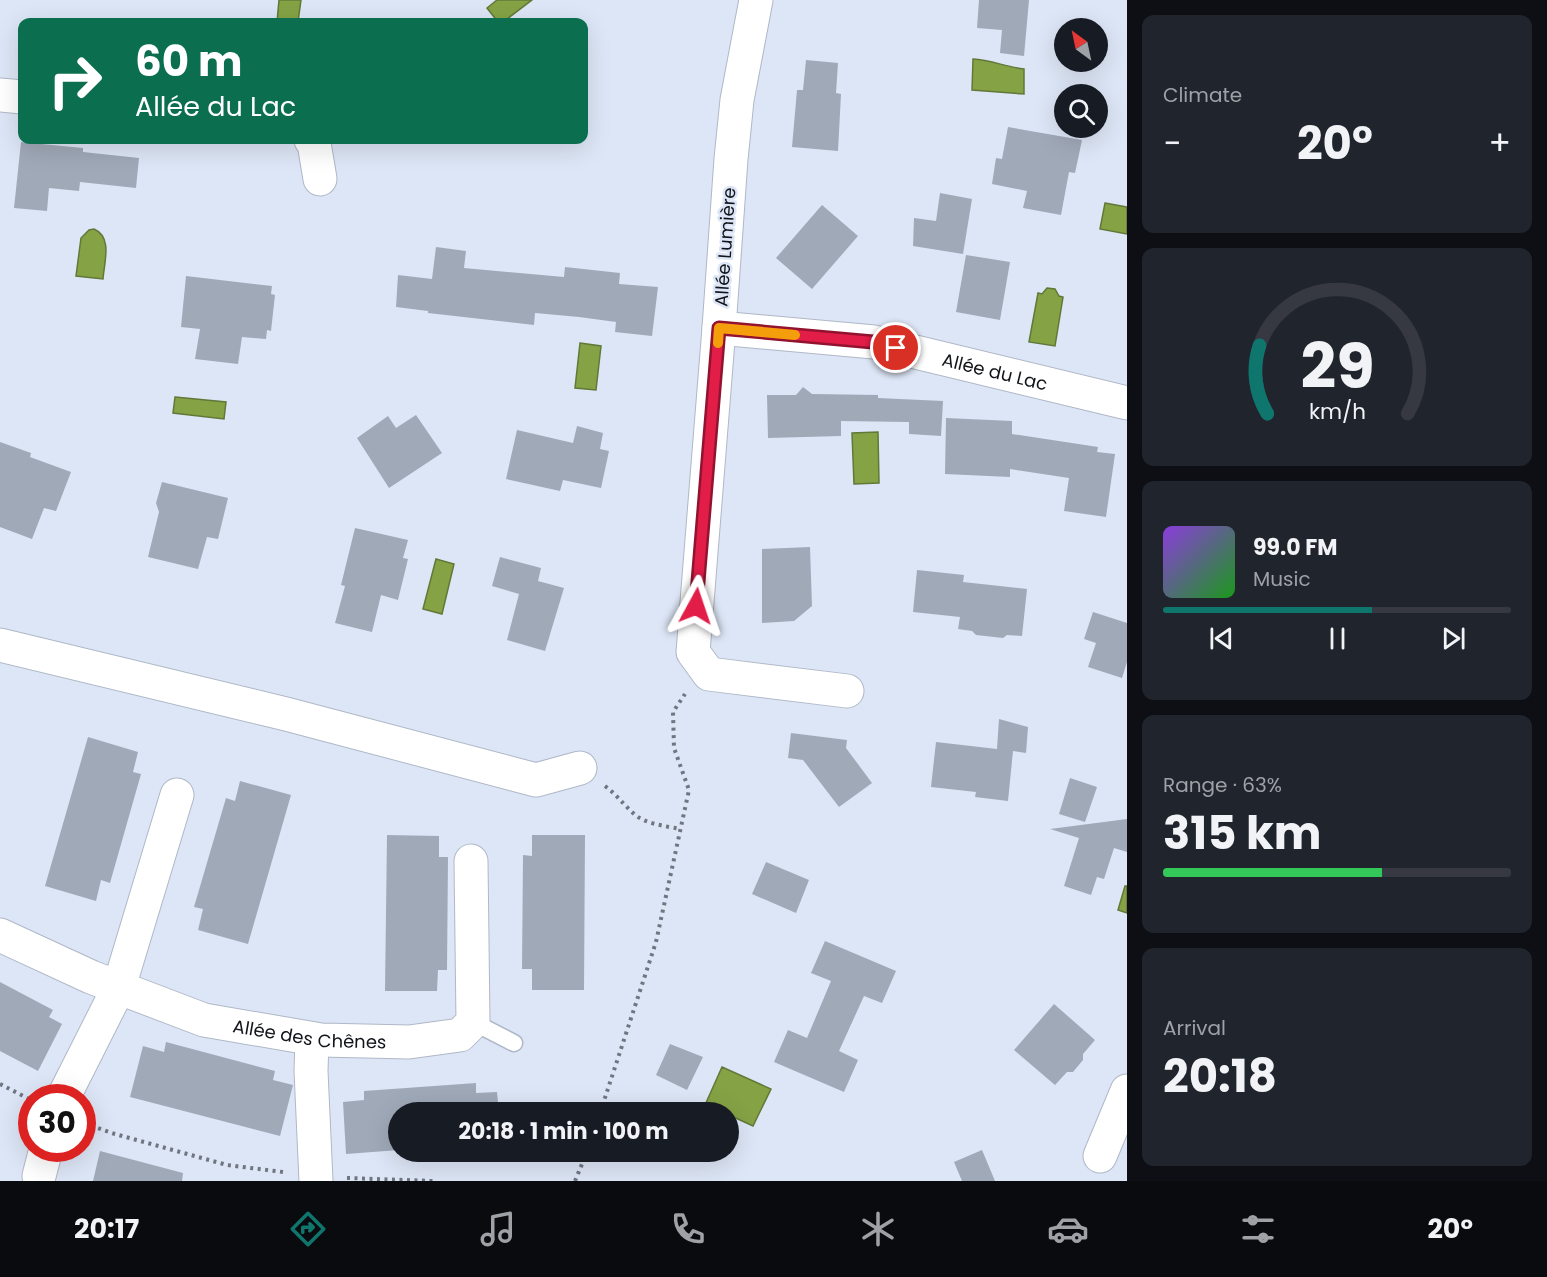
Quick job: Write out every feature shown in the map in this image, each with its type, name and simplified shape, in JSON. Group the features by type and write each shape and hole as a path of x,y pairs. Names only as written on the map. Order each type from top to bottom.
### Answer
{"street":[{"name":"Allée Lumière","path":"702,665 693,652 737,100 756,0"},
{"path":"0,95 18,97"},
{"path":"314,144 320,179"},
{"name":"Allée du Lac","path":"719,328 873,342 1127,403"},
{"path":"0,645 286,714 536,780 580,768"},
{"path":"702,665 709,674 847,691"},
{"path":"70,1084 119,987 177,795"},
{"path":"471,861 473,1022"},
{"name":"Allée des Chênes","path":"0,935 119,987 204,1020 312,1039 409,1042 460,1035 473,1022"},
{"path":"312,1039 310,1071 316,1179"},
{"path":"1100,1156 1127,1091"}],"lane":[{"path":"473,1022 514,1043"}],"path":[{"path":"604,1102 656,942 688,790 674,748 673,712 702,665"},
{"path":"580,768 613,793 634,815 650,822 680,829"},
{"path":"0,1084 18,1094"},
{"path":"96,1127 227,1165 316,1179 433,1181"},
{"path":"575,1181 583,1162"}],"shaded area":[{"path":"279,0 301,0 299,18 277,18"},
{"path":"497,0 532,0 508,18 495,18 487,8"},
{"path":"973,59 1024,69 1024,94 972,90"},
{"path":"1105,203 1127,207 1127,234 1100,229"},
{"path":"94,229 104,238 106,258 103,279 76,276 81,238 89,230"},
{"path":"1047,288 1055,289 1059,296 1063,297 1055,346 1029,342 1038,293 1042,294"},
{"path":"580,343 601,346 596,390 575,388"},
{"path":"175,397 226,402 224,419 173,413"},
{"path":"878,432 879,483 854,484 852,433"},
{"path":"436,559 454,564 442,614 423,609"},
{"path":"1125,886 1127,886 1127,913 1118,910"},
{"path":"722,1067 771,1089 753,1126 739,1120 739,1102 706,1102"}],"building":[{"path":"979,0 1029,0 1024,56 1000,53 1002,30 977,28"},
{"path":"806,60 838,63 836,93 841,94 838,151 792,147 797,90 803,90"},
{"path":"1008,127 1054,135 1054,138 1082,140 1075,173 1069,172 1061,215 1023,208 1027,191 992,184 996,158 1002,159"},
{"path":"21,144 83,148 83,152 139,158 136,188 80,182 79,191 49,188 47,211 14,208"},
{"path":"940,193 972,199 963,254 913,246 914,218 936,221"},
{"path":"822,205 858,236 812,289 776,258"},
{"path":"436,247 466,251 464,268 564,277 565,267 620,273 619,284 658,287 652,336 615,332 616,322 579,317 535,313 534,325 428,313 428,311 396,307 398,275 432,279"},
{"path":"966,255 1010,262 1000,320 956,312"},
{"path":"186,276 272,286 271,294 275,295 271,331 267,330 266,339 242,337 238,364 195,359 200,329 181,327"},
{"path":"803,387 812,394 878,395 878,398 943,401 941,436 909,434 909,422 841,421 841,436 768,438 767,395 796,395"},
{"path":"416,415 442,453 389,488 357,438 388,416 396,428"},
{"path":"946,418 1012,421 1012,434 1098,447 1097,452 1115,454 1106,517 1064,511 1069,478 1010,469 1010,477 945,474"},
{"path":"577,426 603,433 600,449 609,451 601,488 563,480 560,491 506,479 517,430 573,443"},
{"path":"0,442 31,453 30,457 71,472 56,511 44,508 32,539 0,527"},
{"path":"162,482 228,498 218,539 207,537 198,569 148,557 159,512 156,503"},
{"path":"355,528 408,540 403,558 408,559 398,600 381,595 372,632 335,623 345,586 341,585"},
{"path":"810,547 812,606 794,621 762,623 762,549"},
{"path":"500,557 541,568 538,581 564,588 545,651 507,640 519,594 492,586"},
{"path":"917,570 964,575 963,582 1027,589 1022,636 1007,635 1003,638 976,635 972,631 958,629 960,617 913,612"},
{"path":"1093,612 1127,623 1127,662 1122,678 1088,667 1096,643 1084,639"},
{"path":"999,719 1028,727 1026,753 1013,751 1008,801 975,797 976,792 931,787 936,742 997,749"},
{"path":"791,733 847,740 846,748 872,783 839,807 803,760 788,758"},
{"path":"88,737 138,752 133,772 141,774 110,883 101,880 96,901 45,886"},
{"path":"1070,778 1097,787 1085,822 1059,814"},
{"path":"240,781 291,795 248,944 198,930 203,909 194,907 226,798 235,801"},
{"path":"1127,819 1127,852 1114,848 1104,879 1097,877 1091,895 1064,886 1079,838 1050,829"},
{"path":"387,835 439,836 439,857 448,857 447,970 438,970 437,991 385,991"},
{"path":"532,835 585,835 584,990 532,990 532,969 522,969 523,855 532,856"},
{"path":"766,862 809,880 796,913 752,894"},
{"path":"825,941 896,971 882,1003 864,996 839,1051 858,1060 844,1092 774,1062 788,1030 807,1038 831,981 811,973"},
{"path":"0,982 53,1010 49,1017 62,1024 38,1071 0,1051"},
{"path":"1054,1004 1095,1040 1083,1054 1083,1060 1073,1072 1067,1072 1055,1085 1014,1050"},
{"path":"166,1042 275,1071 273,1080 293,1085 280,1136 130,1097 143,1046 164,1052"},
{"path":"670,1044 703,1057 687,1090 656,1075"},
{"path":"476,1083 476,1093 497,1092 498,1102 388,1102 388,1151 346,1154 343,1102 364,1100 364,1091"},
{"path":"982,1150 995,1181 962,1181 954,1162"},
{"path":"100,1151 183,1173 182,1181 93,1181"}],"slow traffic":[{"path":"718,343 719,328 795,335"}],"route":[{"path":"696,606 719,328 873,342 896,348"}]}
